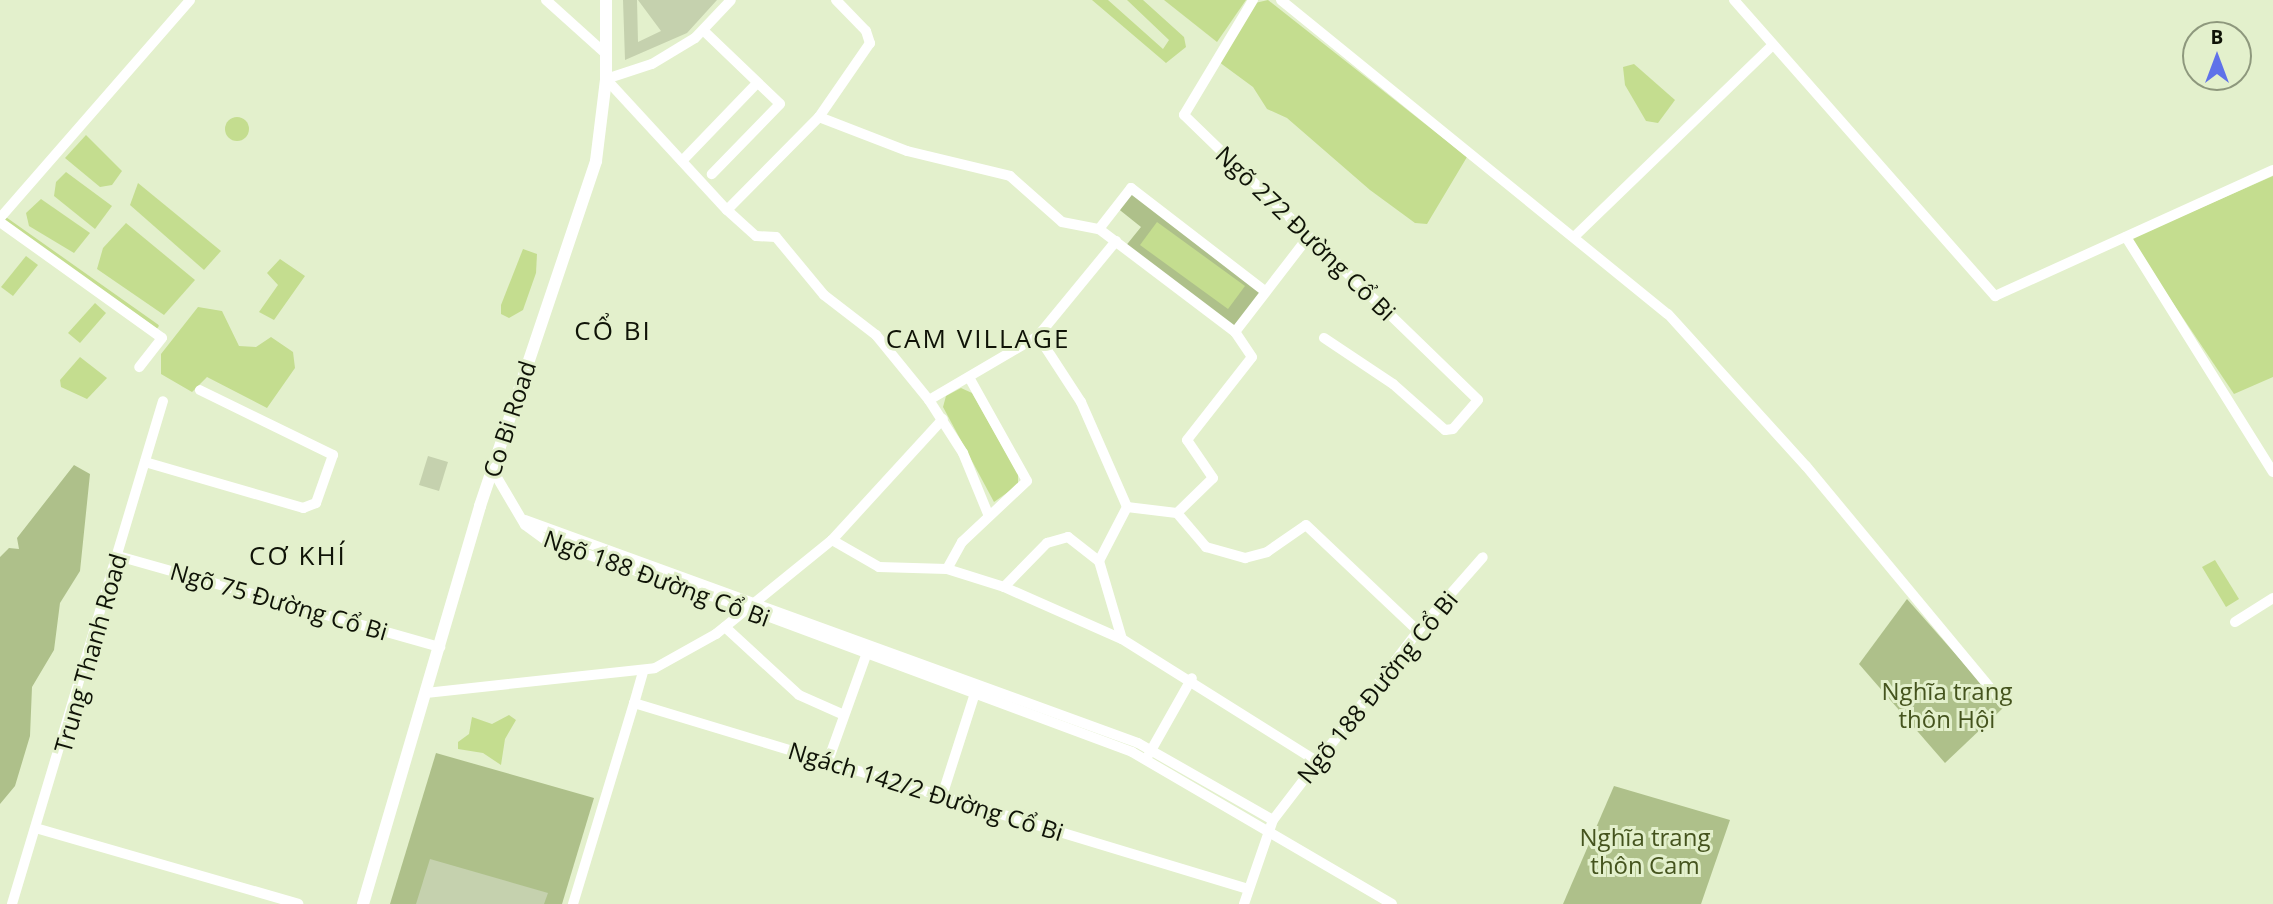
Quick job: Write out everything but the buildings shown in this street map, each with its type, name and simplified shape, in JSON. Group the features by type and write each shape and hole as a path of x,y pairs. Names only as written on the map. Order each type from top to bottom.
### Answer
{"main road":[{"name":"Co Bi Road","path":"363,904 492,469 596,161 606,79 606,0"}],"street":[{"path":"139,367 162,338 2,217 190,0"},
{"path":"547,0 607,55"},
{"path":"730,0 704,31 652,64 606,79 727,210 756,236 776,237 824,295 881,341 943,419 988,514"},
{"path":"727,210 819,117 870,43 866,31 836,0"},
{"name":"Ngõ 272 Đường Cổ Bi","path":"1253,0 1184,115 1478,400 1451,430 1431,419 1393,384 1324,338"},
{"path":"1281,0 1668,314 1746,397 2003,702"},
{"path":"1734,0 1995,296 2273,170"},
{"path":"704,31 780,104 712,174"},
{"path":"1575,236 1777,49"},
{"path":"682,161 757,83"},
{"path":"819,117 907,151 999,171 1062,222 1099,229 1235,332 1252,357 1187,440 1213,478 1177,513"},
{"path":"1099,229 1131,188 1266,292"},
{"path":"1235,332 1309,236"},
{"path":"2126,237 2273,472"},
{"path":"929,400 970,379 1038,337 1116,241"},
{"path":"1038,337 1081,402 1127,507"},
{"path":"947,569 988,514 1027,481 970,379"},
{"path":"145,462 303,508 316,503 333,455 200,390"},
{"name":"Trung Thanh Road","path":"12,904 39,829 163,401"},
{"path":"426,693 643,672 724,628 832,540 943,419"},
{"name":"Ngõ 188 Đường Cổ Bi","path":"492,469 520,517 550,543 869,648"},
{"path":"1127,507 1177,513 1206,547 1245,558 1267,552 1306,525 1418,631"},
{"path":"1099,561 1127,507"},
{"name":"Ngõ 188 Đường Cổ Bi","path":"520,517 557,535 757,602 869,648 1149,755 1270,824 1315,760 1418,631 1483,556"},
{"path":"1004,587 1060,537 1099,561 1122,639"},
{"path":"832,540 879,567 947,569 1004,587 1122,639 1192,678 1315,760"},
{"name":"Ngõ 75 Đường Cổ Bi","path":"118,556 440,647"},
{"path":"2235,622 2273,598"},
{"path":"724,628 794,691 844,715"},
{"path":"828,761 869,648"},
{"path":"573,904 643,672"},
{"path":"1149,755 1192,678"},
{"path":"942,796 977,688"},
{"name":"Ngách 142/2 Đường Cổ Bi","path":"634,703 1248,889"},
{"path":"1244,904 1270,824 1392,904"},
{"path":"39,829 298,904"}],"green space":[{"path":"1131,188 1266,292 1235,332 1124,248 1141,227 1116,207"},
{"path":"74,465 90,474 80,571 60,603 54,650 32,687 30,736 15,786 0,804 0,557 9,548 19,549 17,538"},
{"name":"Nghĩa trang thôn Hội","path":"1907,599 2003,708 1945,763 1859,664"},
{"path":"436,753 594,798 562,904 390,904"},
{"name":"Nghĩa trang thôn Cam","path":"1614,786 1730,820 1701,904 1563,904"}],"shaded area":[{"path":"1092,0 1108,0 1163,49 1169,40 1127,0 1143,0 1184,37 1186,47 1166,63"},
{"path":"1164,0 1246,0 1217,42"},
{"path":"1268,0 1467,157 1427,224 1415,223 1370,190 1287,118 1267,109 1253,87 1219,62 1255,3"},
{"path":"1634,64 1675,100 1658,123 1646,121 1625,85 1623,67"},
{"path":"237,117 246,120 249,129 246,138 237,141 228,138 225,129 228,120"},
{"path":"86,135 122,171 112,185 100,187 65,158"},
{"path":"66,172 112,206 95,229 54,196 56,182"},
{"path":"2273,176 2273,377 2234,394 2130,239"},
{"path":"138,183 221,251 204,270 130,205"},
{"path":"41,199 90,233 74,253 29,226 26,213"},
{"path":"1157,222 1245,286 1228,309 1140,245"},
{"path":"126,223 195,280 164,315 97,269 103,248"},
{"path":"523,249 537,254 536,273 523,310 509,318 501,314 501,305"},
{"path":"26,256 38,265 13,296 1,287"},
{"path":"280,259 305,276 274,320 259,312 278,285 267,273"},
{"path":"95,303 106,313 80,343 68,333"},
{"path":"198,307 222,311 239,346 256,347 271,337 293,352 295,368 267,408 207,377 192,392 161,374 161,354"},
{"path":"80,357 107,378 87,399 61,387 60,380"},
{"path":"961,388 972,393 1018,474 1018,485 994,502 943,407 946,396"},
{"path":"2215,560 2239,599 2226,607 2202,567"},
{"path":"509,715 516,720 505,739 501,765 483,753 458,749 458,742 469,734 472,717 492,724"}],"waterway":[{"path":"4,218 157,326"}],"district":[{"name":"CỔ BI","path":"613,331"},
{"name":"CAM VILLAGE","path":"978,339"},
{"name":"CƠ KHÍ","path":"298,556"}]}
